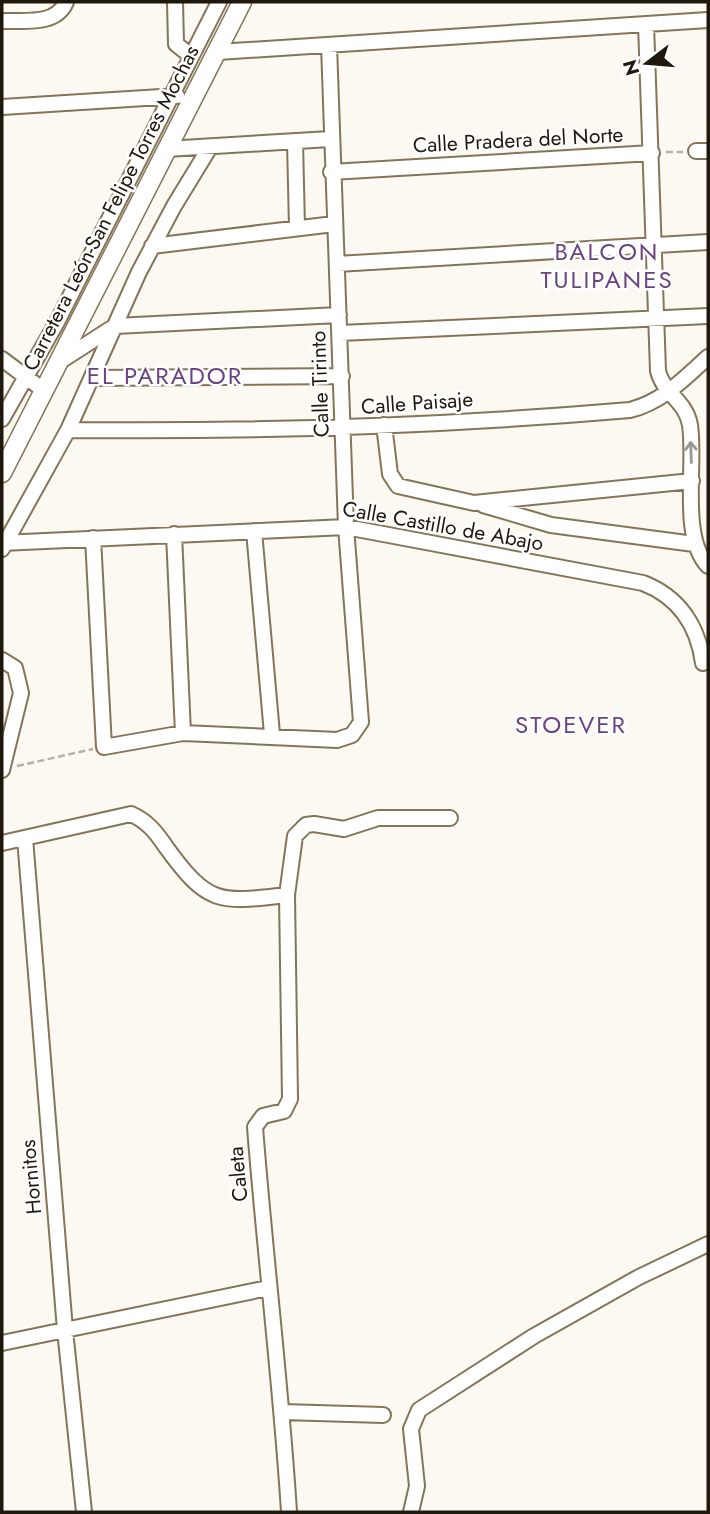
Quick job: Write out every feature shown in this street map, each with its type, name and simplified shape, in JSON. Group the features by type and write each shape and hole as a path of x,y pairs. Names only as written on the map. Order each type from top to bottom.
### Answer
{"main road":[{"name":"Carretera León-San Felipe Torres Mochas","path":"2,473 42,389 242,2"}],"street":[{"path":"2,21 51,18 63,9 66,2"},
{"path":"175,2 176,44 191,56"},
{"path":"2,419 57,322 219,2"},
{"path":"218,52 708,20"},
{"path":"646,24 658,371 662,385 673,389 682,404 690,425 694,544 708,566"},
{"name":"Calle Tirinto","path":"272,734 337,740 352,735 361,722 346,527 328,45"},
{"path":"2,107 196,95"},
{"path":"166,149 330,139"},
{"path":"295,141 297,228"},
{"path":"3,545 68,430 152,246 210,147"},
{"name":"Calle Pradera del Norte","path":"331,172 652,153"},
{"path":"152,246 334,224"},
{"path":"337,264 708,242"},
{"path":"55,365 115,326 339,316"},
{"path":"340,333 708,316"},
{"name":"Calle Paisaje","path":"68,430 226,432 342,428 630,410 649,405 673,389 708,357"},
{"path":"2,359 42,389"},
{"path":"93,378 342,376"},
{"path":"384,425 390,474 398,486 471,502 551,525 694,544"},
{"path":"471,502 692,481"},
{"name":"Calle Castillo de Abajo","path":"3,545 93,538 346,527 643,583 665,594 686,616 700,644 703,663"},
{"path":"93,538 104,747 183,733 272,734 254,531"},
{"path":"174,534 183,733"},
{"path":"2,660 15,667 21,693 3,770"},
{"path":"2,843 131,814 153,828 189,879 220,898 240,900 288,895"},
{"name":"Caleta","path":"289,1512 283,1412 268,1288 255,1128 263,1116 284,1111 290,1099 288,895 295,836 306,825 314,824 344,829 378,818 450,818"},
{"name":"Hornitos","path":"25,838 65,1330 84,1512"},
{"path":"411,1512 417,1486 411,1429 419,1410 534,1336 639,1277 708,1244"},
{"path":"2,1343 268,1288"},
{"path":"283,1412 383,1415"}],"path":[{"name":"Calle Pradera del Norte","path":"652,153 702,151"},
{"path":"3,770 104,747"}],"district":[{"name":"BALCON TULIPANES","path":"607,265"},
{"name":"EL PARADOR","path":"165,375"},
{"name":"STOEVER","path":"571,724"}]}
